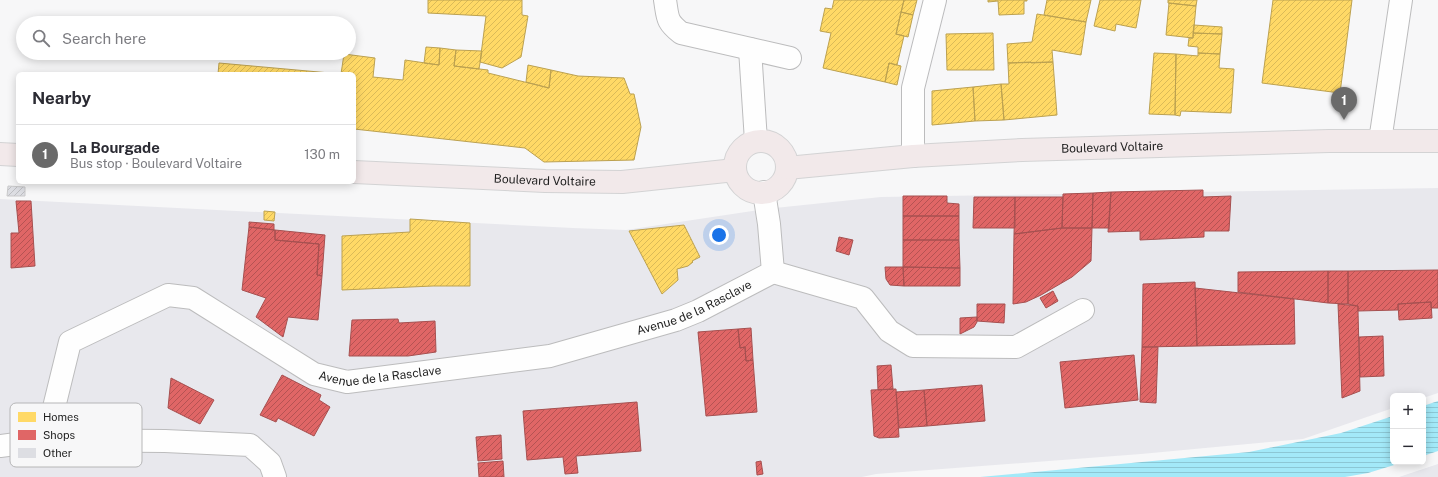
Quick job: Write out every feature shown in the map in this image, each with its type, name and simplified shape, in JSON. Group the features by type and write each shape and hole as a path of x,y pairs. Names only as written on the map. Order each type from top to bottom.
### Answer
{"main road":[{"name":"Boulevard Voltaire","path":"787,168 913,156 1030,150 1329,141 1438,140"},
{"path":"756,141 764,141 778,147 786,160 787,168 785,177 780,184 773,190 764,192 756,192 749,189 738,178 735,170 737,157 740,152 745,146 756,141"},
{"path":"0,154 16,155"},
{"name":"Boulevard Voltaire","path":"356,172 545,181 622,182 735,170"}],"street":[{"path":"665,0 668,21 682,33 790,58"},
{"path":"913,156 913,88 935,0"},
{"path":"1380,141 1401,0"},
{"path":"750,49 756,141"},
{"path":"764,192 769,224 773,272 863,298 889,331 913,346 1016,347 1083,310"},
{"name":"Avenue de la Rasclave","path":"55,403 70,342 168,296 193,298 314,374 347,382 550,356 676,320 698,311 773,272"},
{"path":"142,441 250,445 270,463 275,477"},
{"path":"0,446 10,445"}],"shaded area":[{"path":"1438,188 1438,393 1426,397 1426,393 1390,393 1390,409 1303,439 1141,454 876,474 862,477 0,477 0,199 626,230 765,209 881,197"},
{"path":"1438,464 1438,477 1399,477"}],"water":[{"path":"1438,401 1438,451 1426,455 1426,429 1426,405"},
{"path":"1390,417 1390,465 1394,465 1368,473 1345,477 980,477 1249,452 1341,433"}],"building: Homes":[{"path":"428,0 522,0 522,15 528,16 521,57 502,68 480,62 486,16 428,13"},
{"path":"834,0 904,0 896,34 904,36 897,65 889,63 885,82 823,68 831,33 820,31 825,8 832,9"},
{"path":"904,0 917,0 913,15 901,12"},
{"path":"988,0 1027,1 1024,1 1024,14 999,15 998,1 988,2"},
{"path":"1047,0 1091,0 1086,22 1044,15"},
{"path":"1100,0 1141,0 1136,28 1116,24 1115,31 1094,26"},
{"path":"1168,0 1197,0 1196,6 1168,3"},
{"path":"1273,0 1352,0 1340,93 1262,83"},
{"path":"1169,3 1196,6 1193,38 1166,35"},
{"path":"901,12 913,15 908,37 896,34"},
{"path":"1037,14 1086,22 1081,55 1052,50 1053,62 1008,63 1007,44 1032,42"},
{"path":"1194,25 1222,27 1222,34 1193,33"},
{"path":"993,33 994,70 947,70 946,34"},
{"path":"1193,33 1222,34 1220,54 1198,53 1198,47 1188,46 1189,38 1193,38"},
{"path":"426,47 440,48 439,65 424,63"},
{"path":"440,48 456,50 454,66 488,70 488,73 549,88 551,70 578,76 624,78 630,94 634,94 641,127 634,160 544,162 525,148 356,129 356,72 341,72 343,60 356,60 356,56 375,58 373,77 403,80 405,60 439,65"},
{"path":"456,50 482,51 479,69 454,66"},
{"path":"1154,53 1176,54 1175,115 1149,114"},
{"path":"1198,53 1220,54 1219,68 1234,69 1231,113 1181,111 1180,116 1175,115 1176,54 1198,56"},
{"path":"1053,62 1057,115 1004,120 1001,84 1009,84 1008,63"},
{"path":"219,63 319,72 218,72"},
{"path":"889,63 901,66 897,85 885,82"},
{"path":"528,65 551,70 549,88 526,82"},
{"path":"1001,84 1004,120 975,121 973,87"},
{"path":"973,87 975,121 932,125 932,91"},
{"path":"264,211 275,212 274,221 264,220"},
{"path":"410,219 470,223 470,286 342,290 342,236 410,232"},
{"path":"684,225 700,257 692,261 693,262 688,266 677,269 678,280 662,294 629,231"}],"building: Shops":[{"path":"1203,190 1203,197 1231,196 1229,231 1204,231 1204,237 1140,240 1140,231 1108,232 1111,192"},
{"path":"1111,192 1109,228 1092,228 1093,193"},
{"path":"1093,193 1092,228 1062,228 1063,194"},
{"path":"903,196 947,196 947,203 959,204 959,216 903,216"},
{"path":"974,197 1015,197 1015,228 973,228"},
{"path":"1015,197 1063,197 1062,228 1014,234"},
{"path":"16,201 31,201 35,266 11,268 11,233 19,233"},
{"path":"903,216 959,216 959,240 903,240"},
{"path":"249,222 274,224 274,230 249,227"},
{"path":"249,227 275,230 275,240 319,244 317,275 322,276 318,320 288,317 283,337 256,317 266,298 242,290"},
{"path":"1062,228 1092,228 1091,261 1072,277 1041,295 1026,302 1013,304 1014,234"},
{"path":"275,230 325,235 322,276 317,275 319,244 275,240"},
{"path":"839,237 853,240 849,255 836,251"},
{"path":"903,240 959,240 960,268 903,267"},
{"path":"885,267 903,267 904,286 890,285 886,279"},
{"path":"903,267 960,268 960,286 904,286"},
{"path":"1438,270 1438,308 1431,308 1431,302 1398,304 1398,310 1358,311 1358,306 1348,304 1348,271"},
{"path":"1328,271 1348,271 1348,304 1328,303"},
{"path":"1328,271 1328,303 1238,292 1238,272"},
{"path":"1195,282 1197,346 1142,347 1143,284"},
{"path":"1195,288 1294,299 1295,344 1197,346"},
{"path":"1053,291 1058,301 1046,308 1040,298"},
{"path":"1431,302 1432,318 1399,320 1398,304"},
{"path":"977,304 1005,304 1004,323 977,321"},
{"path":"1338,304 1358,306 1360,391 1342,398"},
{"path":"977,317 977,322 974,327 960,334 960,318"},
{"path":"398,319 399,323 435,321 436,352 408,356 349,356 352,320"},
{"path":"751,328 753,360 746,361 745,347 740,348 738,329"},
{"path":"738,329 740,348 745,347 746,361 753,360 757,412 706,416 698,332"},
{"path":"1383,336 1384,376 1360,377 1359,337"},
{"path":"1142,347 1158,347 1156,403 1140,402"},
{"path":"1134,355 1138,400 1065,408 1060,362"},
{"path":"891,365 893,389 878,390 877,366"},
{"path":"282,375 321,395 319,400 330,407 314,436 278,418 276,422 260,415"},
{"path":"171,378 214,400 200,424 168,408"},
{"path":"982,385 985,421 927,426 924,390"},
{"path":"896,389 899,437 879,438 874,436 871,390"},
{"path":"924,390 927,426 899,428 896,392"},
{"path":"637,402 641,451 576,456 578,473 565,474 563,457 527,460 523,411"},
{"path":"501,435 502,459 478,461 476,437"},
{"path":"503,461 504,477 479,477 478,463"},
{"path":"761,461 763,474 757,475 756,462"}],"building: Other":[{"path":"8,186 25,187 25,196 7,196"}],"place":[{"name":"La Bourgade","path":"1344,120"}]}
